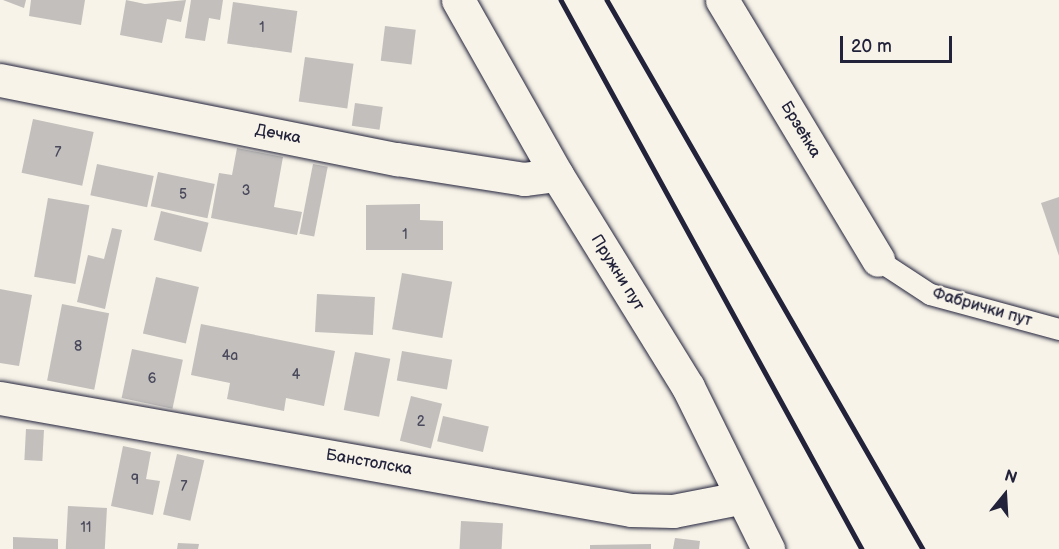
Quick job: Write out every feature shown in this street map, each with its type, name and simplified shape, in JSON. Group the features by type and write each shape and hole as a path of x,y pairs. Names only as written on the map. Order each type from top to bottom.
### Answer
{"street":[{"name":"Пружни пут","path":"458,0 556,175 688,387 739,498 768,549"},
{"name":"Брзећка","path":"722,0 878,260"},
{"name":"Дечка","path":"0,80 398,159 524,179 556,175"},
{"name":"Банстолска","path":"0,398 631,510 673,511 739,498"}],"lane":[{"name":"Фабрички пут","path":"878,260 930,294 1059,329"}],"building":[{"path":"3,0 26,0 24,8"},
{"path":"31,0 85,0 81,25 29,16"},
{"path":"126,0 145,4 186,0 181,22 167,19 162,43 120,35"},
{"path":"191,0 223,0 220,20 209,18 205,41 185,38"},
{"path":"233,2 297,11 292,53 227,44"},
{"path":"385,26 416,30 412,65 381,61"},
{"path":"305,57 354,64 347,108 299,102"},
{"path":"355,103 383,107 380,130 352,126"},
{"path":"33,119 94,132 82,186 22,173"},
{"path":"237,148 283,157 274,207 302,212 297,235 211,218 219,173 232,175"},
{"path":"97,164 154,176 147,207 90,195"},
{"path":"313,164 328,167 314,237 299,234"},
{"path":"158,172 215,184 207,218 151,206"},
{"path":"1059,197 1059,256 1041,203"},
{"path":"48,198 89,205 75,284 34,277"},
{"path":"420,204 420,220 443,221 443,250 366,250 366,205"},
{"path":"161,211 209,223 201,252 154,240"},
{"path":"112,228 122,230 105,309 77,302 88,255 104,259"},
{"path":"402,273 452,282 442,338 392,329"},
{"path":"156,277 199,287 186,343 143,334"},
{"path":"0,289 32,295 19,366 0,363"},
{"path":"317,294 375,297 373,335 315,332"},
{"path":"62,304 109,313 94,390 47,381"},
{"path":"201,324 335,351 324,406 286,398 284,411 227,399 230,383 191,375"},
{"path":"132,349 183,360 172,409 122,398"},
{"path":"402,351 452,360 447,389 397,381"},
{"path":"355,352 390,359 379,417 344,410"},
{"path":"411,396 442,404 431,448 400,441"},
{"path":"443,416 489,427 483,452 437,441"},
{"path":"26,429 44,430 42,461 24,460"},
{"path":"123,446 151,452 146,479 160,481 153,515 111,506"},
{"path":"177,454 204,460 190,521 163,514"},
{"path":"68,506 107,508 105,549 66,549"},
{"path":"461,521 503,523 502,549 460,549"},
{"path":"13,537 58,539 58,549 13,549"},
{"path":"675,538 700,541 699,549 673,549"},
{"path":"178,543 199,544 198,549 177,549"},
{"path":"651,544 651,549 590,549 590,545"}],"railway":[{"path":"561,0 862,549"},
{"path":"607,0 923,549"}]}
